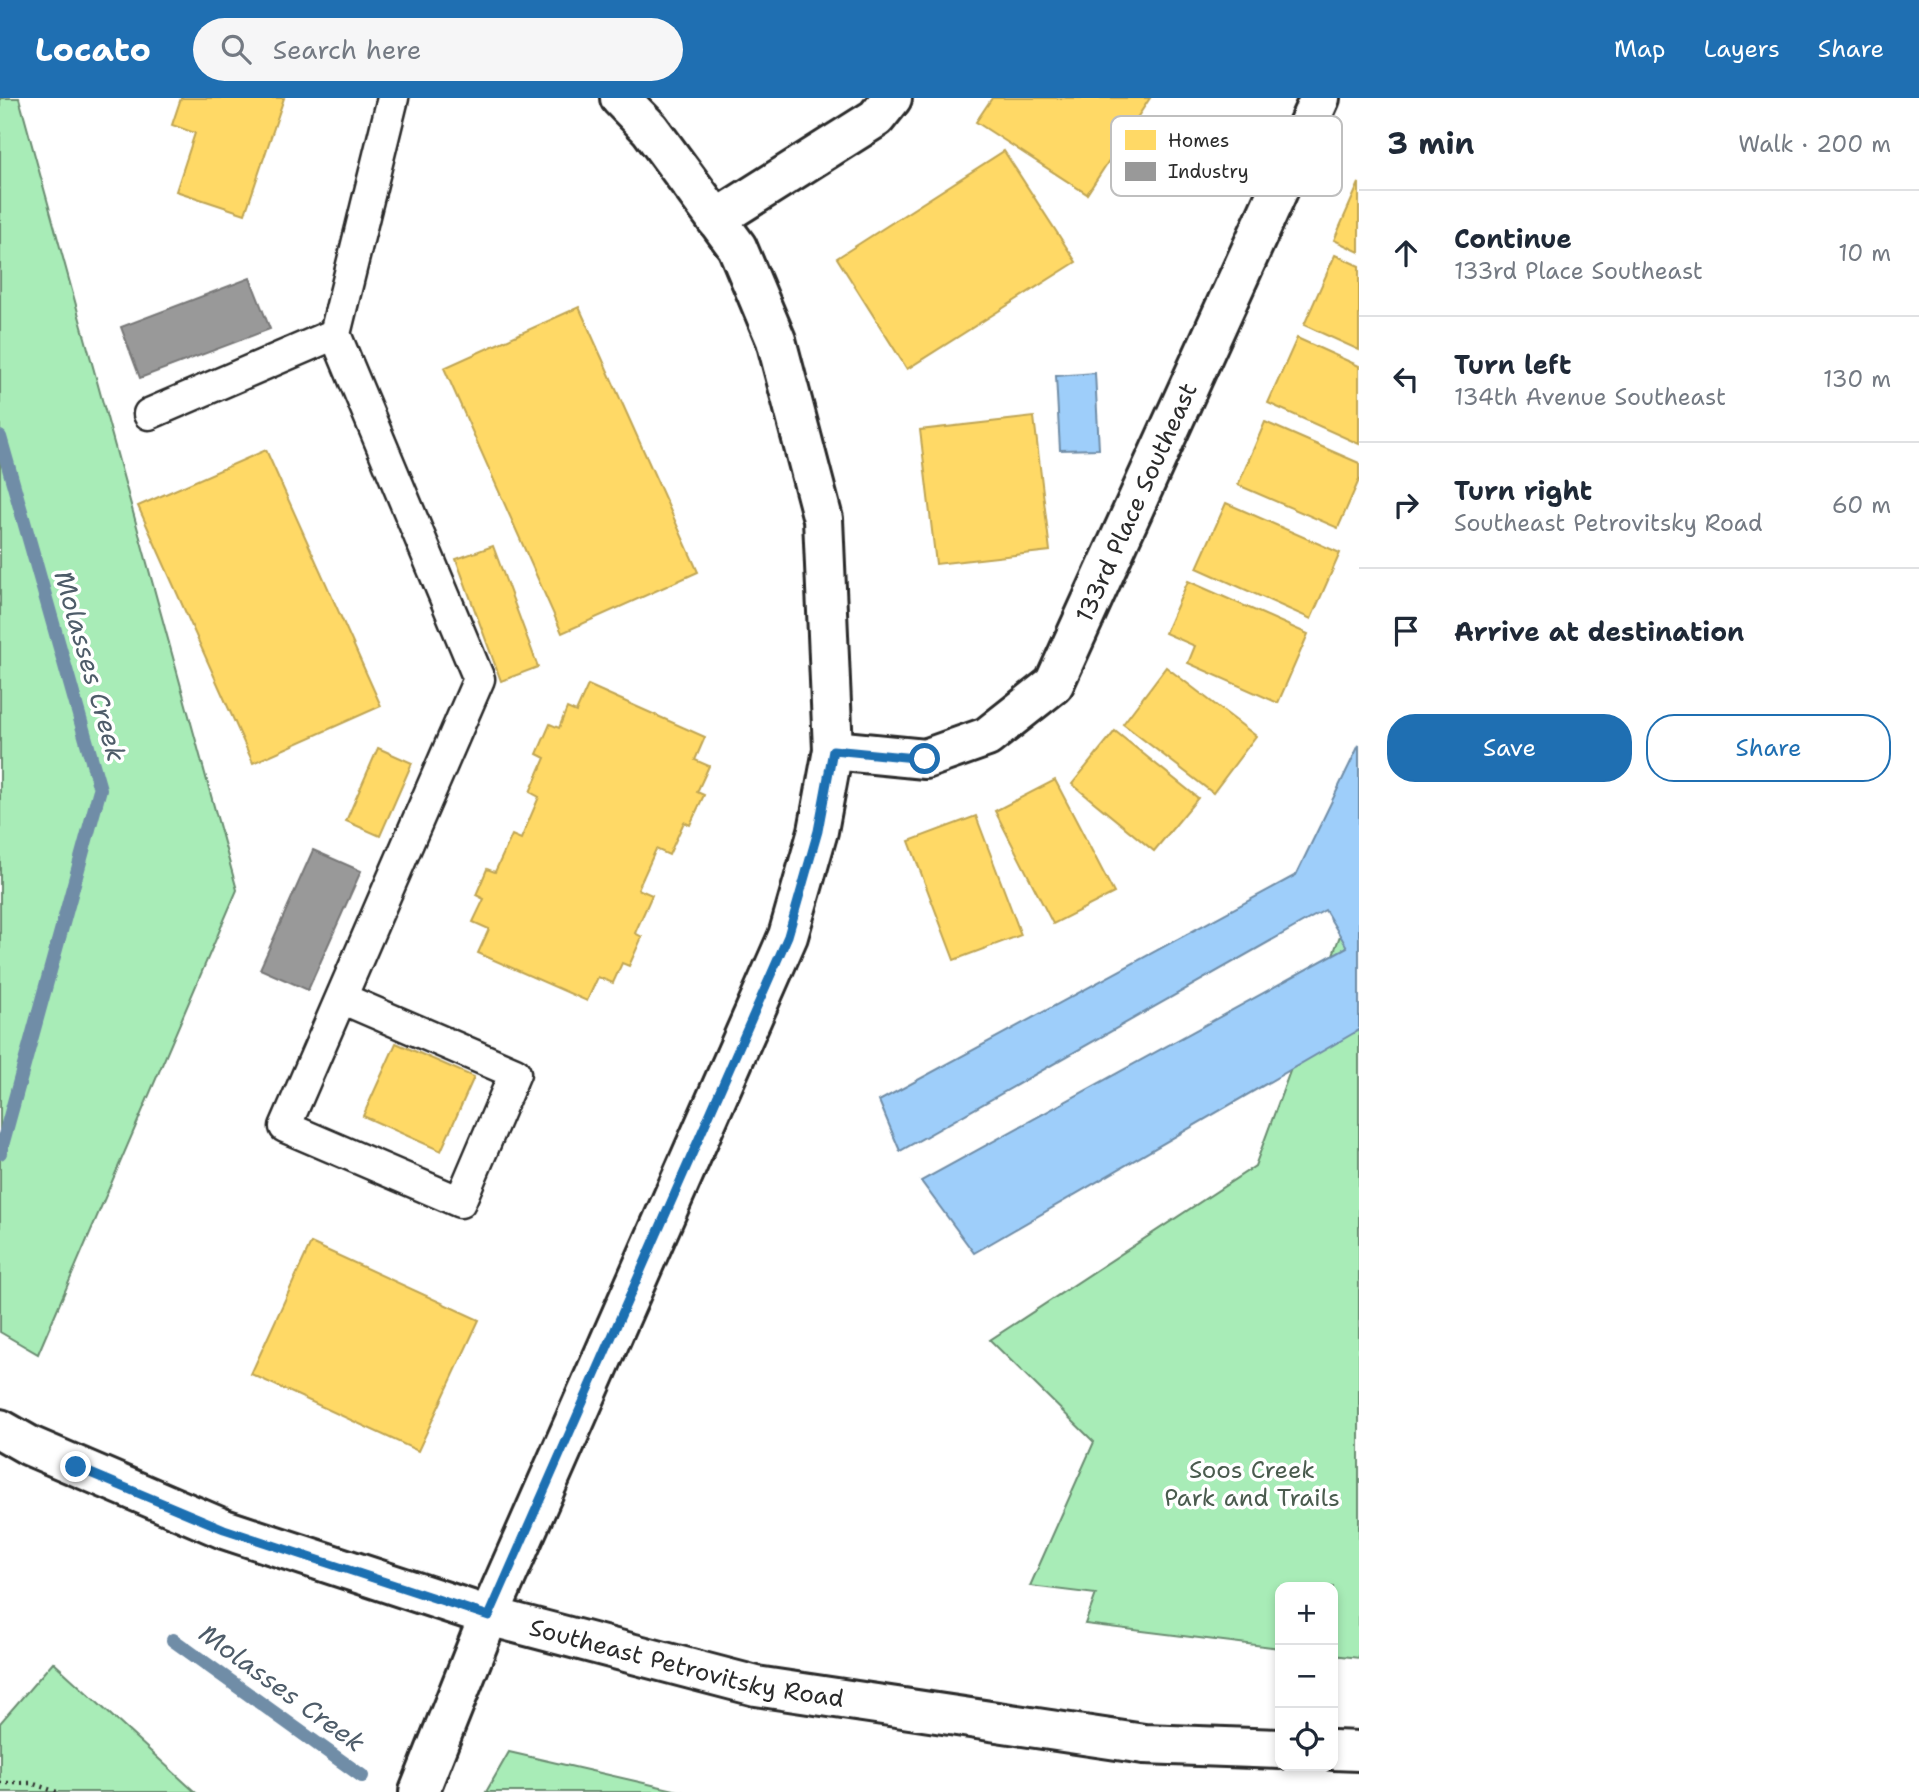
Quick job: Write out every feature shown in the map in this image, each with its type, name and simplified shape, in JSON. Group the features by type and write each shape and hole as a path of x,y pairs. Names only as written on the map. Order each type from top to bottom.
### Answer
{"street":[{"path":"419,1792 489,1616 788,936 818,831 833,750 823,519 776,340 737,247 650,129 620,98"},
{"path":"716,219 876,118 892,98"},
{"name":"133rd Place Southeast","path":"1312,116 1320,98"},
{"name":"133rd Place Southeast","path":"833,750 925,759 987,737 1054,684 1276,196"},
{"name":"Southeast Petrovitsky Road","path":"0,1429 76,1467 224,1529 489,1616 756,1686 1144,1744 1275,1749"},
{"path":"1338,1750 1359,1751"}],"lane":[{"path":"341,998 515,1073 460,1202 285,1127 479,679 335,334 393,98"},
{"path":"149,414 335,334"}],"path":[{"path":"0,1783 31,1783 57,1792"}],"green space":[{"path":"0,98 19,98 237,890 38,1354 0,1332"},
{"name":"Soos Creek Park and Trails","path":"1359,884 1359,1658 1338,1656 1338,1582 1275,1582 1275,1647 1085,1624 1096,1594 1030,1586 1094,1442 990,1340 1255,1166"},
{"path":"53,1662 195,1792 0,1792 0,1723"},
{"path":"509,1752 683,1792 486,1792"}],"water":[{"path":"1095,373 1099,449 1060,450 1056,376"},
{"path":"1359,745 1359,1030 974,1253 921,1181 1347,947 1325,910 900,1151 879,1101 1296,875"}],"building: Homes":[{"path":"181,98 284,98 245,214 176,191 195,133 172,125"},
{"path":"992,98 1150,98 1138,116 1111,116 1111,157 1087,194 976,122"},
{"path":"1004,151 1076,262 907,369 837,258"},
{"path":"1359,183 1359,252 1334,240"},
{"path":"1335,255 1359,266 1359,350 1304,325"},
{"path":"579,307 698,572 562,633 444,368"},
{"path":"1297,338 1359,366 1359,444 1268,403"},
{"path":"1034,417 1050,551 936,564 920,430"},
{"path":"1265,422 1359,463 1359,480 1338,528 1238,485"},
{"path":"266,450 381,706 253,763 138,506"},
{"path":"1226,503 1340,553 1311,619 1197,568"},
{"path":"493,546 538,667 501,681 456,559"},
{"path":"1188,581 1308,634 1278,703 1188,663 1195,646 1165,633"},
{"path":"1166,667 1256,736 1213,793 1123,724"},
{"path":"588,685 705,737 695,760 709,766 697,792 704,795 690,825 684,822 669,855 656,849 638,889 652,895 635,933 642,937 629,966 622,963 613,983 598,977 587,1001 478,953 489,929 473,922 484,899 476,895 487,869 495,872 512,835 521,839 539,797 530,792 545,758 537,754 550,724 559,728 567,708 576,712"},
{"path":"1115,731 1198,798 1154,851 1072,784"},
{"path":"378,748 412,763 380,836 346,821"},
{"path":"1055,780 1114,893 1053,924 995,811"},
{"path":"976,816 1021,935 954,960 909,841"},
{"path":"396,1043 474,1077 441,1151 363,1116"},
{"path":"311,1243 479,1320 418,1451 251,1374"}],"building: Industry":[{"path":"250,278 270,329 140,378 121,327"},
{"path":"313,850 361,871 308,990 260,969"}],"waterway":[{"name":"Molasses Creek","path":"0,437 100,789 0,1153"},
{"name":"Molasses Creek","path":"173,1640 362,1776"}],"route":[{"path":"76,1467 224,1529 489,1616 788,936 818,831 833,750 925,759"}]}
